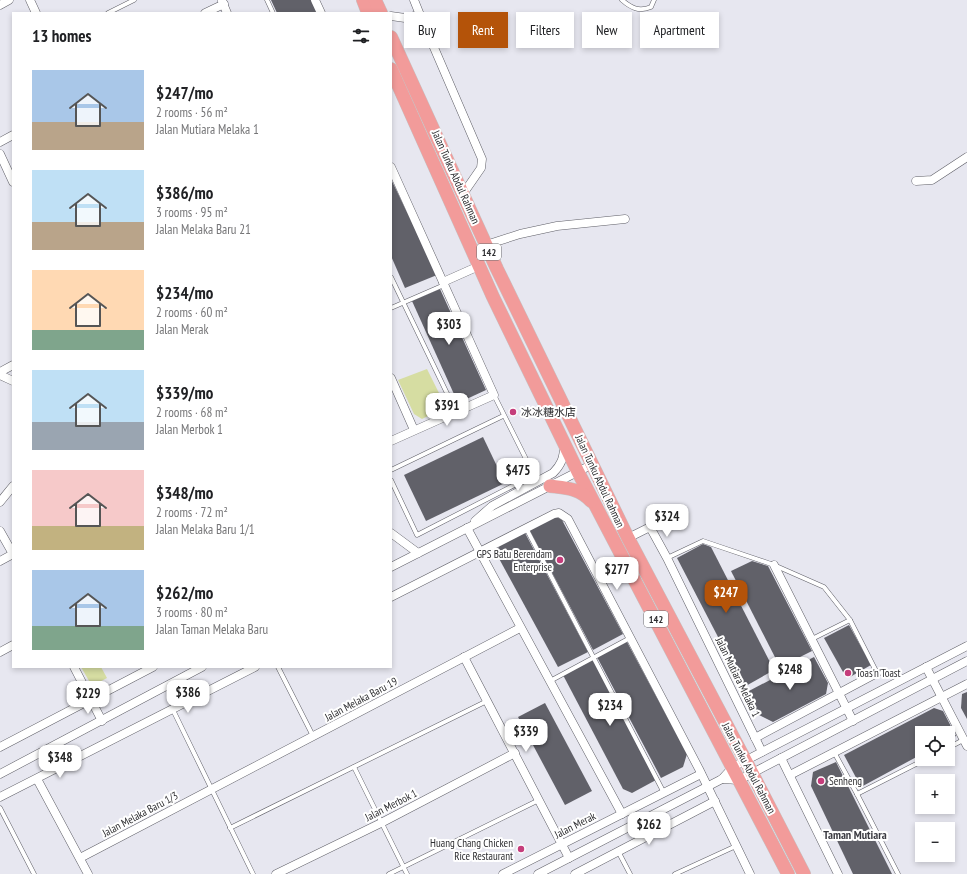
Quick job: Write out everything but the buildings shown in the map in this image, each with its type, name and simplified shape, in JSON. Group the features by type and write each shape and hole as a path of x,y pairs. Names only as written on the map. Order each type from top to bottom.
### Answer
{"main road":[{"path":"363,0 368,12"},
{"path":"375,0 381,12"},
{"name":"Jalan Tunku Abdul Rahman","path":"392,39 486,245 628,538 746,760 804,874"},
{"name":"Jalan Tunku Abdul Rahman","path":"392,71 479,266 578,472 788,874"},
{"path":"550,486 573,488 582,493 598,508"}],"street":[{"path":"0,4 9,0"},
{"path":"315,0 321,12"},
{"path":"414,0 419,12"},
{"path":"33,1 36,12"},
{"path":"207,12 223,2 227,12"},
{"path":"392,16 404,18"},
{"path":"434,48 482,159 481,168 463,194"},
{"path":"0,142 12,136"},
{"path":"0,154 12,180"},
{"path":"916,181 932,180 967,157"},
{"path":"392,170 494,395 392,441"},
{"path":"486,245 520,234 557,226 625,219"},
{"path":"444,283 479,266"},
{"path":"0,372 12,366"},
{"path":"0,375 12,381"},
{"path":"392,380 414,430"},
{"path":"466,528 492,506 553,473 559,467 563,459 563,440"},
{"path":"392,566 593,464"},
{"path":"0,502 12,487"},
{"path":"392,595 554,514 559,513 568,519 708,787 750,874"},
{"name":"Jalan Mutiara Melaka 1","path":"628,538 650,527 667,558 762,752"},
{"path":"466,528 622,814"},
{"path":"0,530 12,552"},
{"path":"392,534 418,553"},
{"path":"0,561 12,555"},
{"path":"774,565 853,720"},
{"name":"Jalan Melaka Baru 19","path":"212,790 520,628"},
{"path":"0,652 12,646"},
{"path":"538,874 708,787 722,779 732,767 967,646"},
{"path":"464,657 569,858"},
{"path":"722,779 739,780 967,661"},
{"path":"926,667 966,741"},
{"path":"75,668 102,721"},
{"path":"0,747 151,668"},
{"path":"0,774 200,668"},
{"path":"0,797 111,742 253,668"},
{"path":"755,738 877,673"},
{"path":"790,775 967,684"},
{"name":"Jalan Merbok 1","path":"276,874 381,823 515,754"},
{"path":"781,758 838,874"},
{"name":"Jalan Merak","path":"503,874 701,774"},
{"path":"37,779 88,874"},
{"name":"Jalan Melaka Baru 1/3","path":"80,858 212,790"},
{"path":"575,874 715,801"}],"lane":[{"path":"110,12 134,0"},
{"path":"267,0 273,12"},
{"path":"622,0 631,8 637,9 651,7 654,0"},
{"path":"392,279 456,412"},
{"path":"392,307 444,283"},
{"path":"392,482 417,535 534,475 503,416 494,395"},
{"path":"392,470 503,416"},
{"path":"526,528 664,793"},
{"path":"667,558 703,541 774,565 824,587 850,620 877,673"},
{"path":"811,639 850,620"},
{"path":"549,681 630,638"},
{"path":"278,668 313,737"},
{"path":"230,828 487,700"},
{"path":"173,710 253,874"},
{"path":"955,745 966,741"},
{"path":"834,752 898,874"},
{"path":"857,794 915,765"},
{"path":"354,767 407,874"},
{"path":"389,874 539,800"},
{"path":"0,808 34,874"},
{"path":"675,874 736,846"},
{"path":"618,851 630,874"}],"green space":[{"path":"427,369 446,407 422,419 414,414 398,380"},
{"path":"82,668 102,668 107,678 92,686"}],"place":[{"name":"冰冰糖水店","path":"513,412"},
{"name":"GPS Batu Berendam Enterprise","path":"560,560"},
{"name":"Toas'n'Toast","path":"848,673"},
{"name":"Senheng","path":"821,781"},
{"name":"Huang Chang Chicken Rice Restaurant","path":"521,849"}],"district":[{"name":"Taman Mutiara","path":"855,834"}]}
